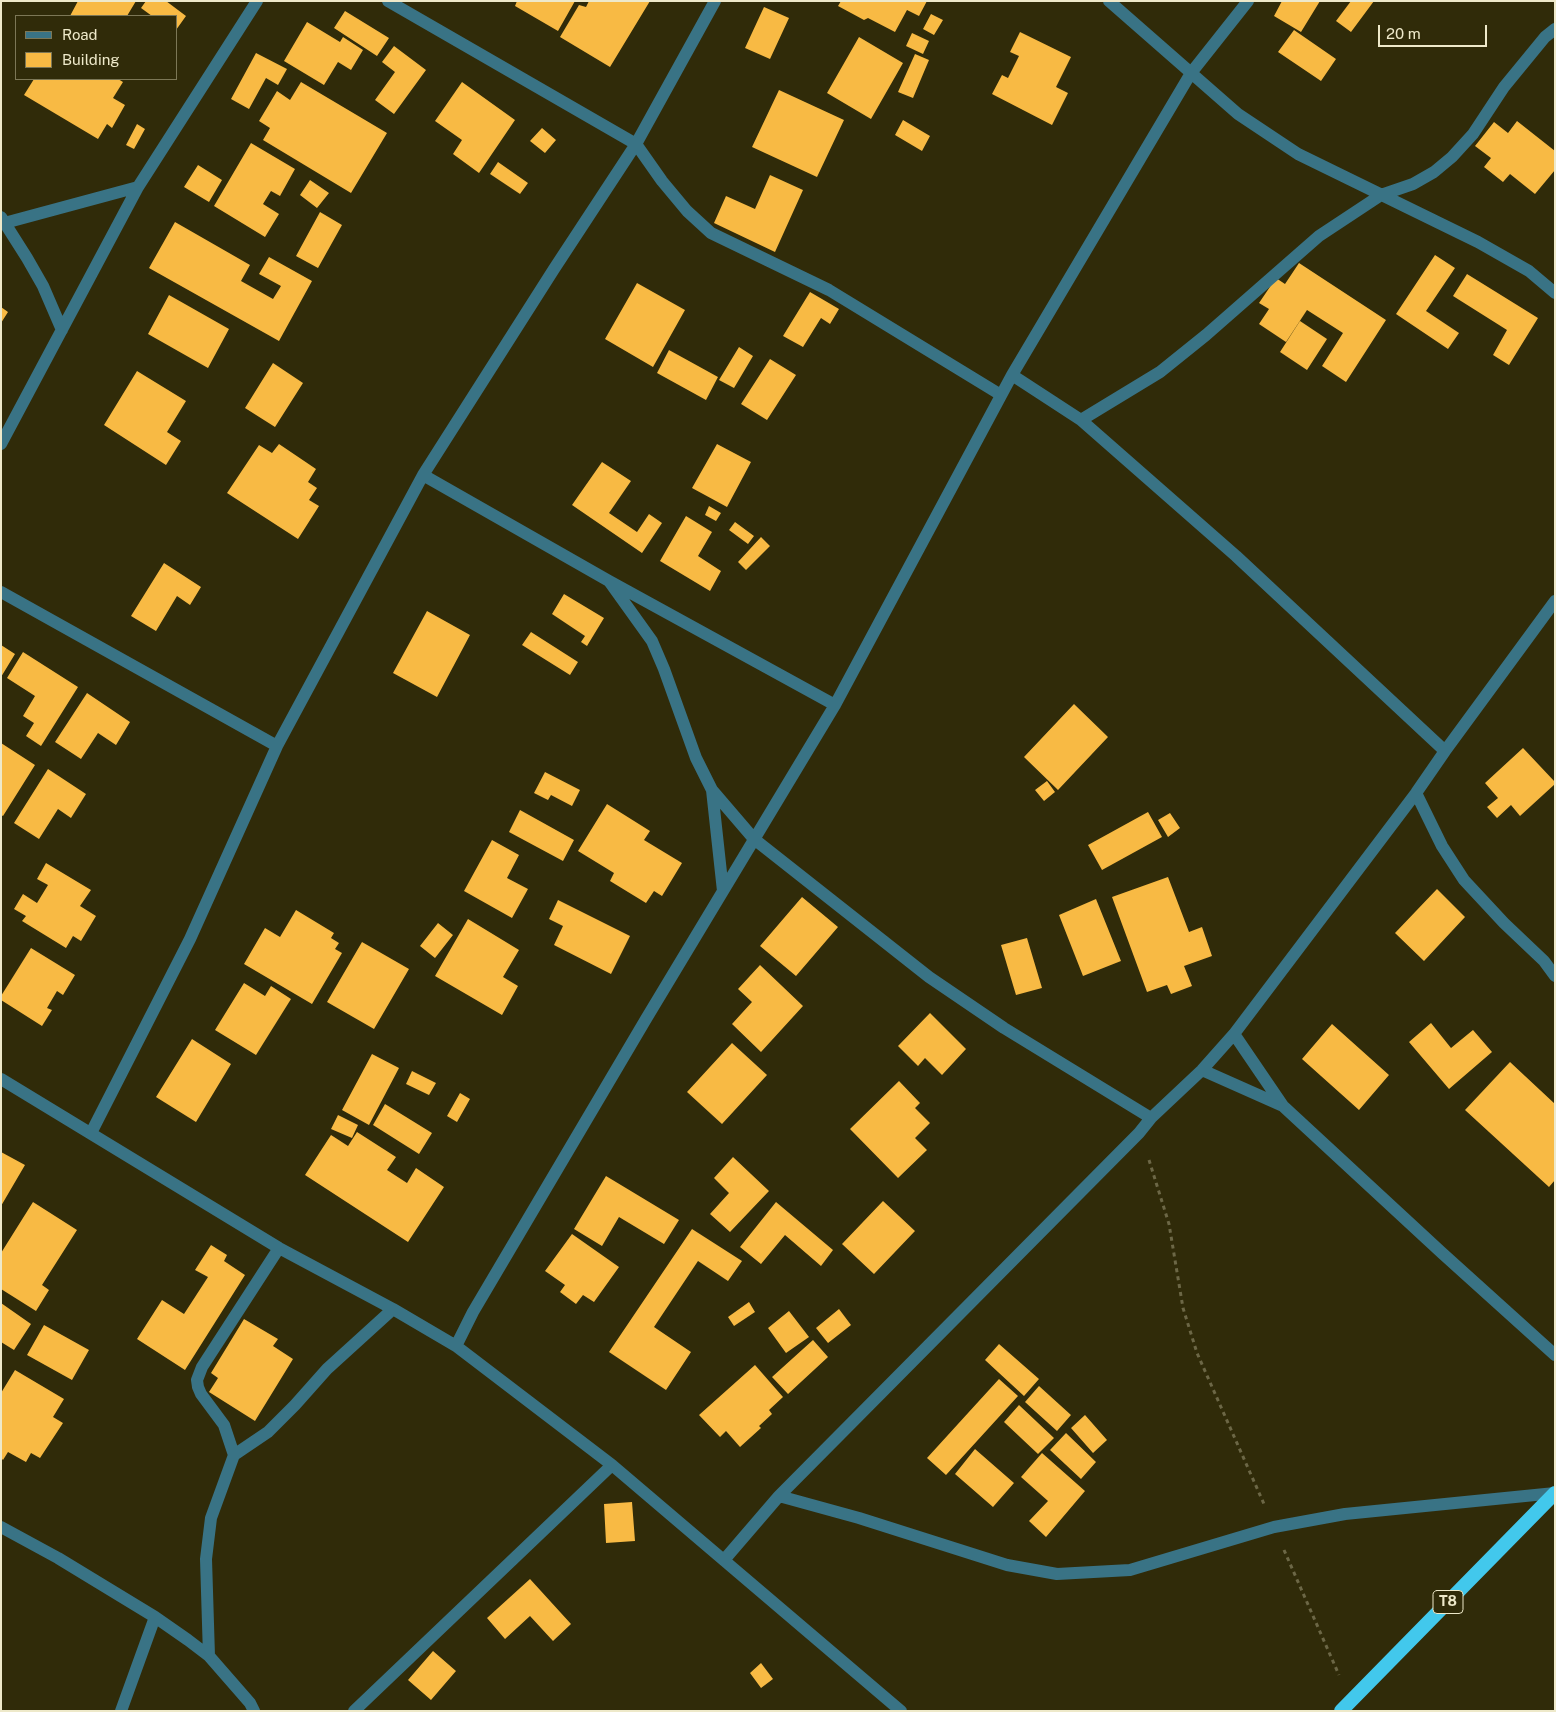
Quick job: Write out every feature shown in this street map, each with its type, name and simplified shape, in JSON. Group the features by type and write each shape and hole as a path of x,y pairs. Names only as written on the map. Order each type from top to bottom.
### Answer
{"highway":[{"name":"T8","path":"1346,1706 1555,1493"}],"street":[{"path":"1,444 138,187 257,1"},
{"path":"388,1 636,144 662,181 687,211 711,232 829,290 1001,395"},
{"path":"91,1132 190,939 277,746 424,475 548,278 636,144 715,1"},
{"path":"1109,1 1238,114 1298,154 1478,242 1529,271 1555,293"},
{"path":"456,1346 473,1312 835,705 1012,375 1191,73 1248,1"},
{"path":"1081,420 1160,372 1206,335 1319,236 1381,195 1413,184 1434,172 1452,157 1473,134 1504,87 1545,37 1555,29"},
{"path":"62,330 43,286 28,258 2,221 138,187"},
{"path":"1012,375 1081,420 1236,556 1445,751"},
{"path":"424,475 609,581 835,705"},
{"path":"609,581 652,641 696,758 712,790 754,839 929,977 1004,1028 1152,1118"},
{"path":"1,592 277,746"},
{"path":"724,1560 779,1496 1152,1118 1202,1070 1234,1034 1416,793 1553,605"},
{"path":"712,790 723,891"},
{"path":"1416,793 1442,846 1464,880 1544,962 1555,976"},
{"path":"1234,1034 1283,1106 1555,1355"},
{"path":"1202,1070 1283,1106"},
{"path":"1,1078 279,1248 393,1309 456,1346 612,1465 901,1711"},
{"path":"234,1455 224,1425 201,1394 197,1380 202,1367 279,1248"},
{"path":"209,1656 206,1559 211,1518 234,1455 268,1432 295,1405 326,1369 393,1309"},
{"path":"354,1711 612,1465"},
{"path":"779,1496 859,1518 1006,1565 1057,1574 1130,1570 1274,1527 1345,1514 1555,1493"},
{"path":"1,1527 58,1558 155,1617 209,1656 250,1703 254,1711"},
{"path":"121,1711 155,1617"}],"path":[{"path":"1139,1133 1169,1224 1183,1308 1197,1353 1274,1527 1346,1706"}],"building":[{"path":"78,1 136,1 128,15 71,15"},
{"path":"146,1 166,1 186,16 178,27 178,15 151,15 141,8"},
{"path":"517,1 575,1 558,31 515,6"},
{"path":"589,1 650,1 610,67 560,37 579,5 586,7"},
{"path":"841,1 927,1 919,16 907,10 895,32 868,18 864,20 838,6"},
{"path":"1282,1 1320,1 1301,32 1274,16"},
{"path":"1351,1 1374,1 1351,32 1336,21"},
{"path":"764,7 789,18 770,59 745,48"},
{"path":"345,11 389,38 377,56 334,28"},
{"path":"931,14 943,20 934,35 923,29"},
{"path":"307,22 340,42 343,37 363,50 351,70 338,62 324,85 284,61"},
{"path":"1294,30 1336,59 1321,81 1278,52"},
{"path":"1020,32 1071,57 1056,87 1068,93 1052,125 992,94 1002,75 1008,78 1019,56 1010,52"},
{"path":"912,33 929,41 923,54 906,46"},
{"path":"859,37 903,63 871,119 827,93"},
{"path":"394,46 426,70 394,114 375,100 395,72 382,62"},
{"path":"256,53 287,69 278,85 266,78 249,109 231,99"},
{"path":"915,54 929,60 913,98 898,92"},
{"path":"33,80 120,80 123,82 113,98 125,105 112,128 107,124 98,139 24,95"},
{"path":"301,82 387,133 351,193 263,140 270,128 259,121 277,91 290,100"},
{"path":"462,82 515,120 479,173 453,154 462,140 435,121"},
{"path":"779,90 844,120 817,177 752,147"},
{"path":"903,120 930,136 922,151 895,135"},
{"path":"1517,121 1555,151 1555,170 1535,194 1510,174 1503,182 1484,167 1491,158 1475,146 1494,122 1508,133"},
{"path":"137,124 145,129 134,149 126,145"},
{"path":"542,128 556,140 545,153 530,141"},
{"path":"251,143 295,169 280,196 271,191 263,204 279,214 265,237 214,206"},
{"path":"498,162 528,183 520,194 490,174"},
{"path":"198,165 222,180 209,202 184,187"},
{"path":"770,175 803,190 775,252 714,223 726,196 755,209"},
{"path":"310,180 329,193 317,208 300,195"},
{"path":"320,212 342,225 318,268 296,256"},
{"path":"175,222 250,265 241,281 273,299 281,286 259,274 269,257 312,281 279,341 149,268"},
{"path":"1435,255 1455,268 1426,311 1459,333 1448,349 1396,314"},
{"path":"1299,263 1386,320 1346,382 1322,366 1343,333 1307,310 1286,342 1259,324 1269,309 1259,303 1276,278 1285,284"},
{"path":"1467,274 1538,318 1509,365 1493,355 1507,330 1453,296"},
{"path":"637,283 685,310 653,367 605,339"},
{"path":"810,292 839,309 830,324 821,318 803,347 783,336"},
{"path":"169,295 229,329 208,368 148,334"},
{"path":"1,307 8,312 1,323"},
{"path":"1300,321 1327,339 1307,370 1280,352"},
{"path":"739,347 753,356 734,388 719,380"},
{"path":"669,350 718,377 706,400 657,373"},
{"path":"770,359 796,375 767,420 741,404"},
{"path":"273,363 303,383 275,427 245,408"},
{"path":"137,371 186,401 167,432 181,441 166,465 104,425"},
{"path":"279,444 316,469 308,482 317,488 309,500 319,506 298,539 227,493 259,445 272,453"},
{"path":"717,444 751,462 727,507 692,488"},
{"path":"602,462 631,481 609,513 637,532 649,514 662,523 642,553 572,505"},
{"path":"709,506 721,513 716,521 705,515"},
{"path":"686,516 712,532 698,556 721,571 710,591 660,561"},
{"path":"735,522 754,536 748,544 729,530"},
{"path":"761,537 770,546 746,570 738,562"},
{"path":"164,563 201,587 190,605 177,596 156,631 131,616"},
{"path":"564,594 604,618 587,646 581,642 585,636 552,614"},
{"path":"427,611 470,635 437,697 393,673"},
{"path":"531,632 578,662 570,675 522,645"},
{"path":"1,645 15,654 1,677"},
{"path":"23,652 78,687 41,746 26,736 34,723 23,716 35,696 7,678"},
{"path":"87,693 130,722 116,745 98,733 81,759 55,742"},
{"path":"1074,704 1108,737 1058,790 1024,757"},
{"path":"1,743 35,765 3,816 1,815"},
{"path":"1523,748 1555,784 1520,816 1511,805 1497,818 1487,807 1498,798 1485,783"},
{"path":"48,769 86,794 71,818 58,809 39,839 14,823"},
{"path":"545,772 580,790 572,806 551,795 548,800 534,793"},
{"path":"1047,781 1055,792 1044,801 1035,790"},
{"path":"607,804 650,831 644,840 682,863 662,896 654,891 646,903 610,881 614,873 578,851"},
{"path":"520,810 574,840 563,861 509,832"},
{"path":"1148,812 1162,837 1102,870 1088,845"},
{"path":"1170,813 1180,828 1168,837 1158,820"},
{"path":"492,840 519,855 507,878 528,889 512,918 464,891"},
{"path":"46,863 91,890 80,906 96,916 81,941 73,936 66,948 22,921 26,916 14,909 23,894 37,903 48,885 37,879"},
{"path":"1168,877 1189,932 1202,927 1212,956 1184,966 1192,986 1171,994 1167,985 1147,992 1112,897"},
{"path":"1437,889 1465,917 1424,961 1395,933"},
{"path":"802,897 838,927 796,976 760,946"},
{"path":"1096,899 1121,961 1083,976 1059,915"},
{"path":"558,900 630,936 611,974 554,945 563,926 549,919"},
{"path":"296,910 334,933 331,938 339,943 335,949 342,953 312,1004 244,964 265,928 280,937"},
{"path":"468,919 519,950 503,977 518,986 502,1015 435,976"},
{"path":"438,923 453,935 435,958 420,946"},
{"path":"1027,938 1042,988 1016,995 1001,945"},
{"path":"362,942 409,969 374,1029 327,1002"},
{"path":"31,948 75,975 63,995 57,991 47,1008 52,1010 42,1026 1,1000 1,996"},
{"path":"760,965 803,1006 761,1052 732,1024 752,1002 738,989"},
{"path":"244,983 265,996 271,986 291,999 256,1055 215,1030"},
{"path":"930,1013 966,1049 942,1075 925,1058 918,1066 898,1046"},
{"path":"1431,1023 1451,1048 1473,1030 1492,1052 1449,1089 1409,1042"},
{"path":"1332,1024 1389,1075 1359,1110 1302,1059"},
{"path":"192,1039 231,1064 196,1122 156,1097"},
{"path":"732,1043 767,1075 722,1124 687,1092"},
{"path":"372,1054 399,1068 369,1125 342,1110"},
{"path":"1510,1062 1555,1104 1555,1180 1549,1187 1465,1110"},
{"path":"412,1071 436,1083 429,1095 406,1084"},
{"path":"899,1081 920,1103 915,1108 930,1123 915,1138 927,1150 898,1178 850,1129"},
{"path":"460,1093 470,1099 457,1122 447,1116"},
{"path":"385,1104 432,1133 419,1154 373,1125"},
{"path":"338,1115 358,1125 352,1138 331,1129"},
{"path":"357,1132 396,1157 387,1170 407,1183 416,1168 444,1187 408,1242 305,1175 331,1135 348,1146"},
{"path":"1,1152 25,1165 1,1206"},
{"path":"733,1157 769,1191 730,1232 710,1214 729,1193 714,1178"},
{"path":"606,1176 679,1220 664,1244 619,1217 602,1246 574,1229"},
{"path":"883,1201 915,1231 874,1274 842,1244"},
{"path":"33,1202 77,1230 42,1285 49,1290 36,1311 1,1289 1,1253"},
{"path":"776,1202 833,1250 821,1266 785,1235 761,1264 740,1247"},
{"path":"692,1229 742,1261 728,1281 698,1261 654,1327 691,1352 666,1390 609,1352"},
{"path":"572,1234 619,1267 594,1302 583,1295 576,1304 560,1292 565,1285 545,1271"},
{"path":"211,1245 227,1255 224,1261 245,1275 185,1370 137,1339 162,1300 184,1314 208,1277 195,1270"},
{"path":"749,1302 755,1312 734,1326 728,1317"},
{"path":"1,1303 31,1324 14,1350 1,1342"},
{"path":"839,1309 851,1325 828,1343 816,1328"},
{"path":"789,1311 809,1337 786,1353 768,1328"},
{"path":"244,1319 278,1339 273,1346 293,1359 255,1421 209,1392 218,1378 211,1373"},
{"path":"44,1325 89,1350 72,1380 27,1355"},
{"path":"813,1340 828,1357 788,1394 772,1377"},
{"path":"999,1344 1039,1379 1024,1396 985,1360"},
{"path":"755,1365 783,1397 769,1410 772,1414 759,1426 761,1428 740,1447 726,1431 720,1437 699,1415"},
{"path":"15,1370 64,1399 53,1417 63,1423 40,1458 31,1453 26,1462 8,1452 3,1460 1,1458 1,1393"},
{"path":"999,1379 1018,1396 946,1475 927,1458"},
{"path":"1039,1386 1071,1415 1057,1431 1025,1402"},
{"path":"1019,1405 1054,1438 1038,1454 1004,1422"},
{"path":"1085,1415 1107,1440 1093,1453 1071,1428"},
{"path":"1066,1433 1096,1462 1081,1479 1050,1450"},
{"path":"975,1449 1014,1483 993,1507 955,1474"},
{"path":"1042,1453 1085,1491 1046,1537 1029,1521 1048,1501 1021,1477"},
{"path":"632,1502 635,1541 606,1543 604,1504"},
{"path":"530,1579 571,1624 553,1641 530,1616 505,1639 487,1618"},
{"path":"433,1651 456,1671 431,1700 408,1680"},
{"path":"761,1663 773,1679 761,1688 750,1673"}]}
